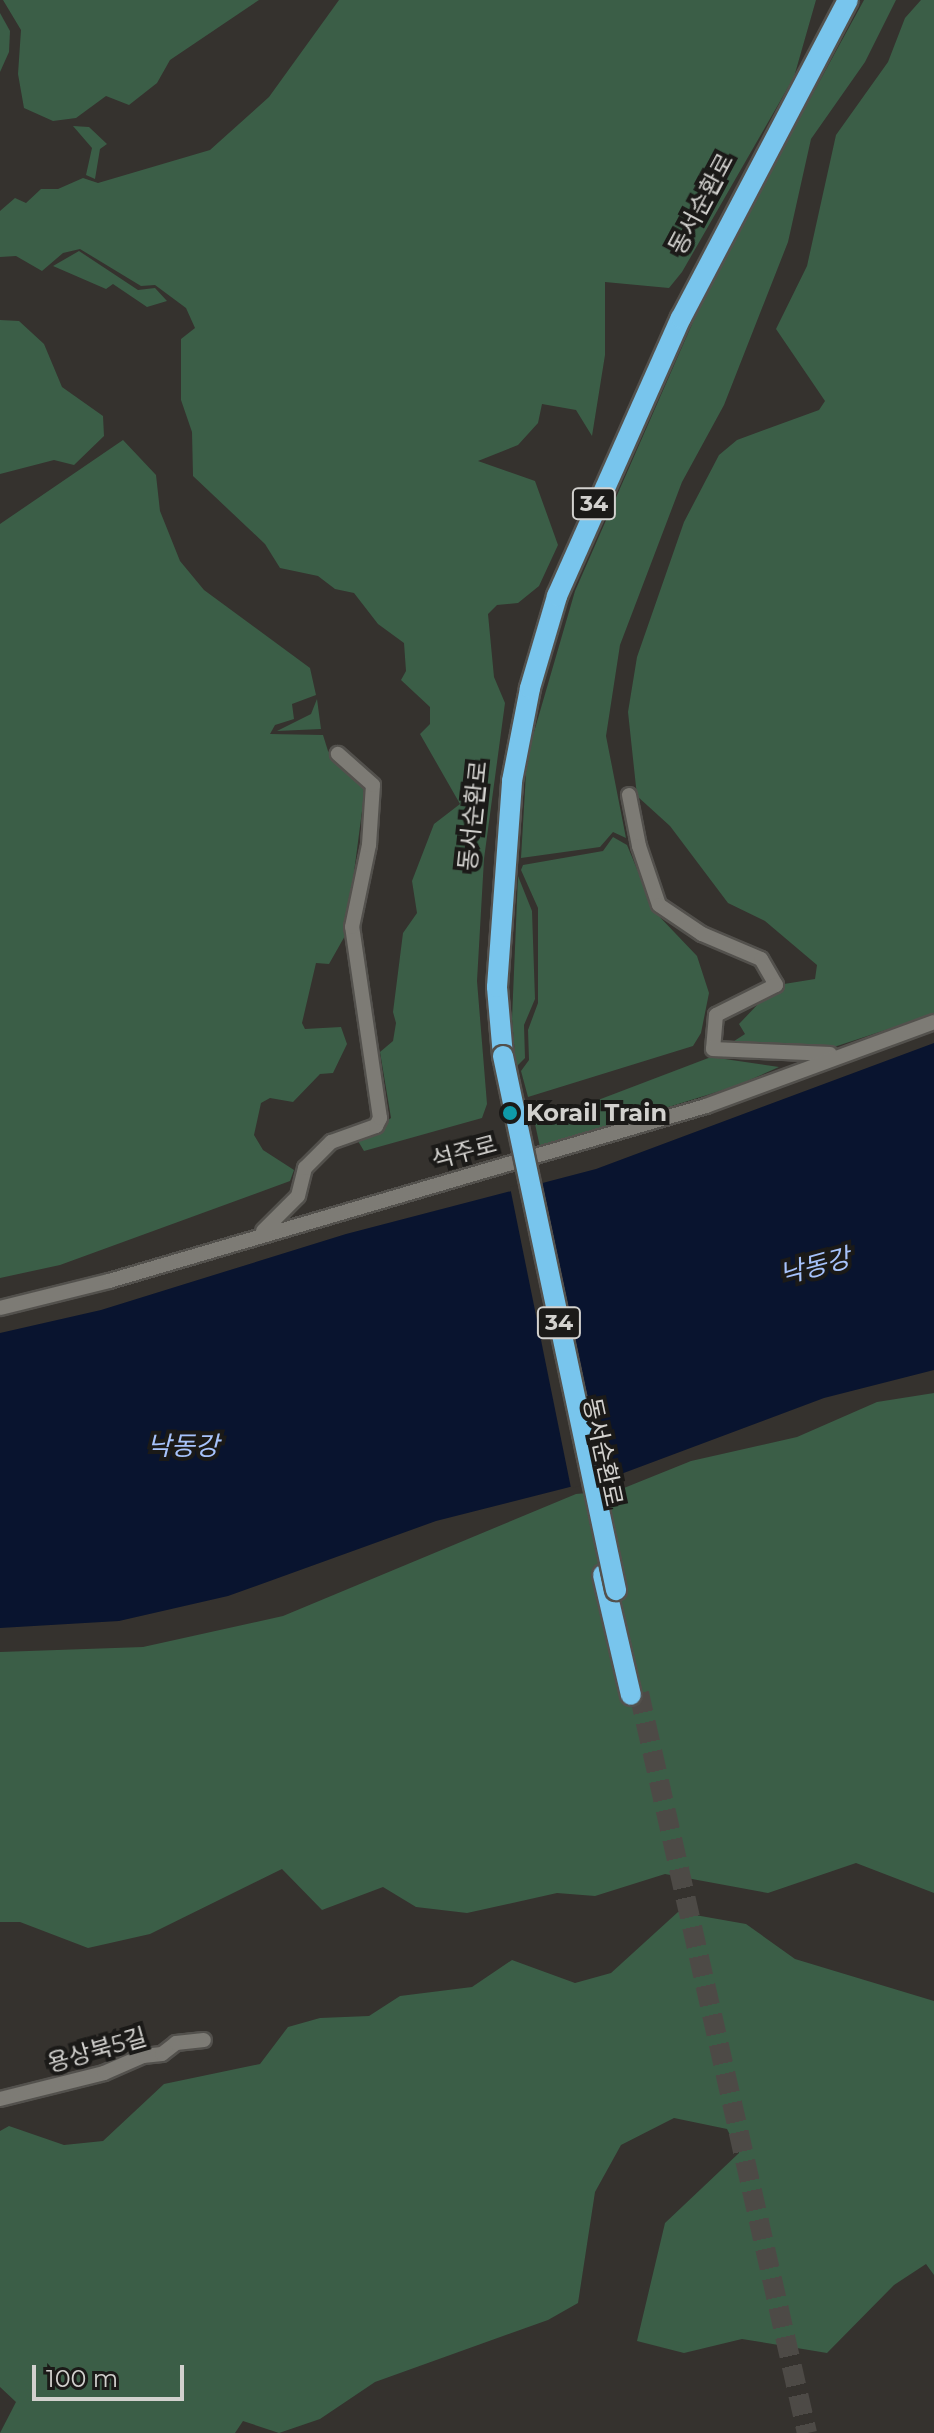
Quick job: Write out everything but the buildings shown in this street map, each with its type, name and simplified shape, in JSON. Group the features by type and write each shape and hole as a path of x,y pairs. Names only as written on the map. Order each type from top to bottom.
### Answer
{"highway":[{"name":"동서순환로","path":"635,1694 498,1054 488,932 499,783 545,599 669,321 837,0"},
{"name":"동서순환로","path":"498,1054 497,972 512,781 530,688 557,596 681,318 848,0"}],"street":[{"path":"260,1234 298,1196 305,1168 331,1142 376,1126 380,1118 352,927 369,845 373,785 338,754"},
{"path":"629,795 659,905 702,934 761,959 776,985 716,1015 713,1049 838,1055"},
{"name":"석주로","path":"0,1308 706,1106 934,1022"},
{"name":"용상북5길","path":"0,2099 104,2073 143,2056 162,2054 176,2043 204,2040"}],"green space":[{"path":"3,0 259,0 170,60 157,83 129,105 106,96 76,118 53,121 24,108 18,74 21,30"},
{"path":"339,0 816,0 794,77 682,272 669,288 605,282 605,355 592,436 576,410 542,404 538,423 518,445 478,461 535,481 558,545 539,586 518,603 497,605 488,614 494,677 505,703 484,859 477,981 487,1104 482,1118 364,1151 358,1141 391,1118 380,1052 393,1041 396,1023 393,1012 403,933 417,913 412,881 434,824 460,804 420,734 430,724 430,707 401,680 406,671 404,643 378,624 354,593 335,589 318,576 280,568 265,544 193,476 192,432 181,400 181,339 195,328 186,308 155,285 141,286 80,249 63,253 42,271 16,256 0,257 0,211 15,198 26,203 41,189 58,189 83,178 98,183 210,150 269,97"},
{"path":"864,0 896,0 865,62 811,139 788,242 724,405 682,482 620,645 606,736 626,838 613,832 600,847 521,858 527,756 575,591 714,274"},
{"path":"921,0 934,0 934,1014 831,1048 728,1045 745,1034 739,1024 760,1002 780,992 784,984 815,979 817,965 765,921 728,903 670,826 637,796 628,712 637,657 684,522 719,455 737,440 819,410 825,401 776,329 807,266 836,135 888,62 905,18"},
{"path":"0,13 10,31 9,52 0,72"},
{"path":"73,126 89,127 107,144 100,149 95,179 86,175 92,148"},
{"path":"79,251 138,290 155,288 167,301 147,307 113,284 106,289 53,266"},
{"path":"0,320 19,321 44,344 62,387 103,416 104,436 74,465 54,460 0,474"},
{"path":"123,440 156,475 160,511 180,561 204,590 310,668 316,695 292,704 294,719 275,725 270,734 323,735 328,751 365,788 346,934 329,964 316,963 302,1023 305,1029 341,1027 347,1044 333,1073 320,1074 293,1102 270,1098 261,1103 254,1135 263,1150 294,1170 290,1181 60,1265 0,1278 0,524"},
{"path":"317,699 321,729 277,731 311,714"},
{"path":"613,837 627,845 655,912 697,956 709,993 701,1033 693,1046 528,1097 521,1071 529,1060 528,1030 538,1003 538,908 521,870 523,865 603,851"},
{"path":"518,876 532,911 535,999 524,1025 525,1058 516,1067 512,1019"},
{"path":"711,1057 779,1067 736,1086 540,1147 535,1124"},
{"path":"934,1393 934,1893 856,1863 768,1893 665,1874 595,1896 557,1893 467,1913 416,1907 383,1887 322,1910 282,1869 150,1934 88,1948 20,1922 0,1922 0,1652 143,1647 283,1616 576,1494 619,1490 691,1461 797,1437 877,1402"},
{"path":"678,1912 746,1924 795,1959 934,2001 934,2275 926,2264 894,2285 827,2353 742,2339 684,2353 637,2341 665,2223 739,2153 727,2129 674,2118 621,2145 595,2192 578,2303 548,2320 375,2382 320,2419 279,2433 243,2421 235,2433 0,2433 16,2402 0,2387 0,2131 9,2126 64,2145 103,2141 164,2084 260,2064 288,2027 320,2018 369,2016 400,1996 472,1987 512,1960 575,1983 611,1973"}],"water":[{"name":"낙동강","path":"934,1043 934,1370 824,1398 621,1474 436,1521 228,1596 119,1621 0,1628 0,1333 101,1310 346,1234 596,1169"}],"pier":[{"path":"538,1180 606,1480 571,1488 510,1187"}],"tunnel":[{"path":"639,1693 807,2433"}],"place":[{"name":"Korail Train","path":"510,1113"}]}
